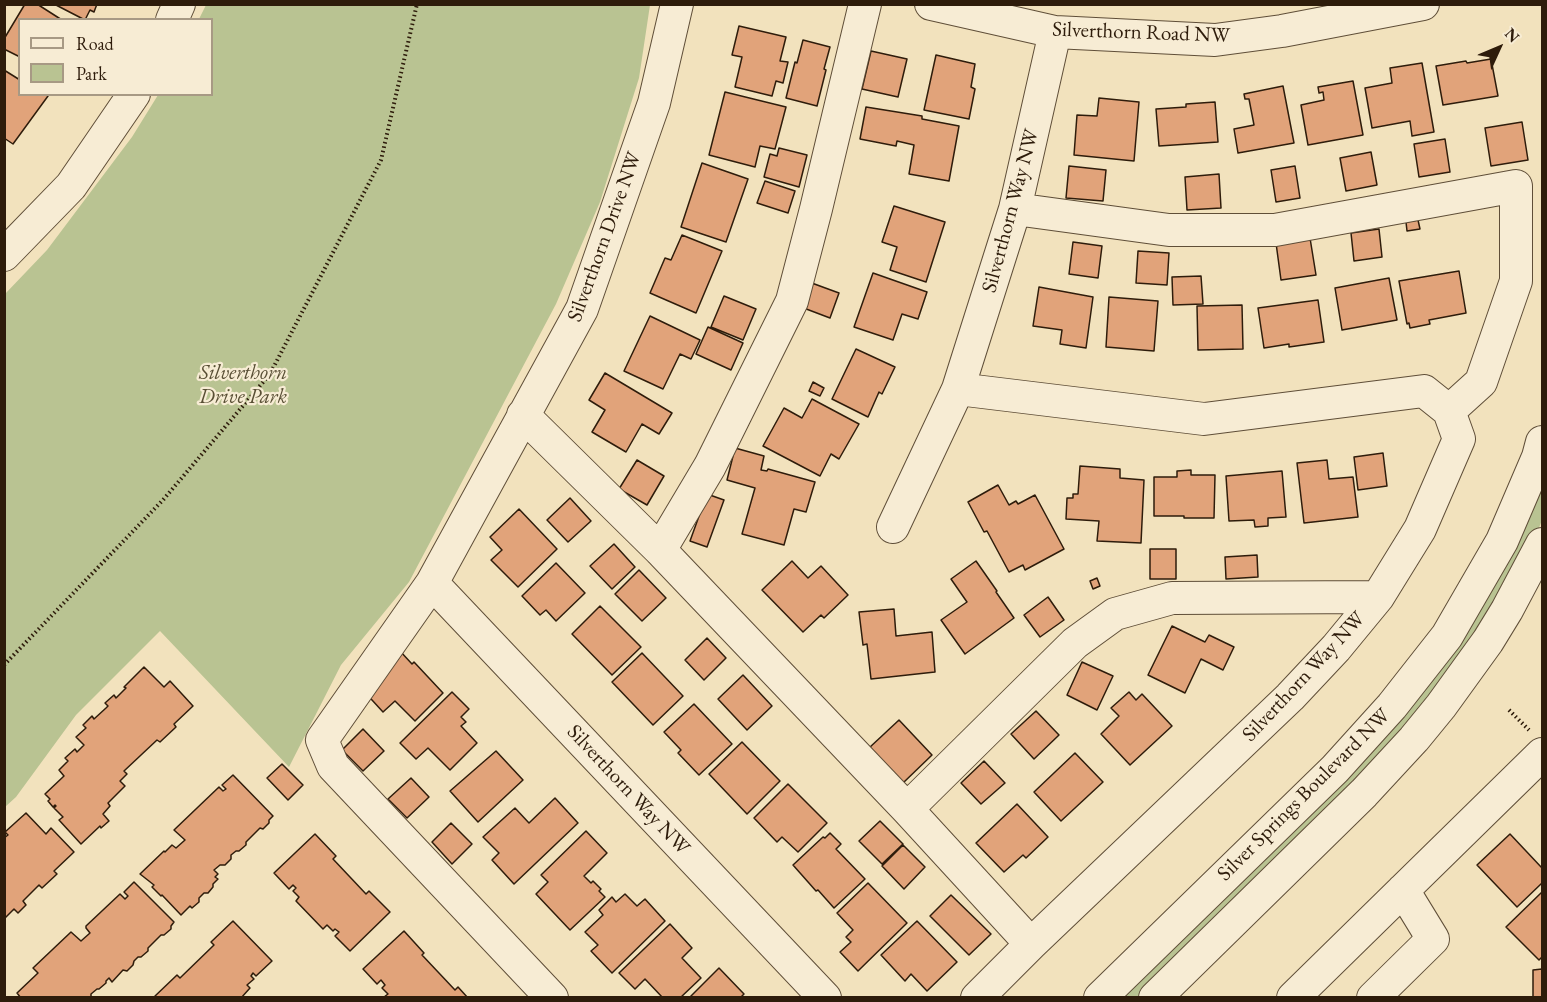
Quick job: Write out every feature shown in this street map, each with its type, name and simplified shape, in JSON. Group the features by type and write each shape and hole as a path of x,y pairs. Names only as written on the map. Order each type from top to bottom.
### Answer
{"street":[{"path":"173,18 179,4"},
{"name":"Silverthorn Drive NW","path":"552,998 333,766 322,740 432,583 582,309 654,103 677,4"},
{"path":"660,550 710,466 792,301 865,4"},
{"name":"Silverthorn Road NW","path":"931,4 1055,32 1215,40 1282,31 1345,12 1424,4"},
{"name":"Silverthorn Way NW","path":"893,527 958,389 1016,209 1055,32"},
{"path":"4,255 71,186 133,96"},
{"path":"958,389 1204,418 1424,391 1449,411 1481,382 1516,281 1516,186 1275,230 1169,230 1016,209"},
{"name":"Silverthorn Way NW","path":"977,998 1290,697 1336,648 1378,597 1420,529 1459,439 1449,411"},
{"path":"523,415 660,550 907,809 1031,944"},
{"name":"Silver Springs Boulevard NW","path":"1100,998 1335,769 1392,706 1447,636 1502,541 1538,457 1542,442"},
{"name":"Silver Springs Boulevard NW","path":"1155,998 1364,793 1414,740 1488,641 1542,544"},
{"name":"Silverthorn Way NW","path":"432,583 825,998"},
{"path":"907,809 1075,643 1115,614 1172,598 1378,597"},
{"path":"1293,998 1537,758"},
{"path":"1373,998 1433,939 1403,890"}],"path":[{"path":"4,665 163,500 270,374 381,160 417,4"},
{"path":"1509,710 1537,758"}],"green space":[{"name":"Silverthorn Drive Park","path":"206,5 650,5 639,78 600,202 556,304 409,582 341,665 289,767 160,631 76,715 16,797 5,807 5,294 47,250 132,137 157,96 213,96 213,18 200,18"},
{"path":"1542,471 1542,520 1537,533 1464,662 1338,805 1139,997 1113,998 1363,754"}],"building":[{"path":"25,4 37,4 59,18 18,18 18,56 4,49 4,39"},
{"path":"54,4 97,4 94,12 90,10 86,18 81,18"},
{"path":"739,26 786,37 780,61 788,62 783,83 776,81 772,96 735,87 742,57 732,55"},
{"path":"803,40 830,47 817,106 786,98"},
{"path":"871,51 907,59 898,97 862,89"},
{"path":"936,55 975,64 971,87 975,89 969,119 924,110"},
{"path":"1491,59 1498,96 1443,105 1436,66"},
{"path":"1422,63 1434,132 1412,136 1410,121 1372,128 1365,88 1392,83 1390,68"},
{"path":"4,70 18,79 18,96 48,96 13,144 4,138"},
{"path":"1353,81 1363,135 1308,145 1301,105 1324,100 1323,92 1319,93 1318,87"},
{"path":"1283,86 1294,143 1238,153 1234,129 1254,125 1249,99 1245,99 1244,94"},
{"path":"725,92 786,107 775,149 760,146 755,167 709,155"},
{"path":"1099,98 1139,102 1134,161 1074,155 1077,115 1097,116"},
{"path":"1215,102 1218,142 1159,146 1156,109"},
{"path":"866,107 922,116 922,119 959,126 949,181 909,174 914,145 897,141 896,146 860,139"},
{"path":"1522,122 1528,160 1491,166 1485,128"},
{"path":"1445,139 1450,172 1419,177 1414,144"},
{"path":"779,148 807,155 799,187 764,177 770,154 777,156"},
{"path":"1371,152 1377,185 1346,191 1340,158"},
{"path":"702,163 748,179 726,242 681,227"},
{"path":"1069,166 1106,170 1103,201 1066,198"},
{"path":"1295,166 1300,198 1276,202 1271,170"},
{"path":"1219,174 1221,208 1187,210 1185,177"},
{"path":"765,181 795,191 788,213 757,203"},
{"path":"894,206 945,222 926,282 890,270 897,247 882,242"},
{"path":"1418,220 1420,229 1407,231 1406,222"},
{"path":"1379,229 1382,257 1354,261 1351,233"},
{"path":"682,235 722,251 696,313 650,293 665,258 671,260"},
{"path":"1310,238 1316,275 1281,280 1276,243"},
{"path":"1073,242 1102,246 1098,278 1069,274"},
{"path":"1138,251 1169,253 1167,285 1136,283"},
{"path":"1459,271 1466,313 1429,320 1430,324 1410,328 1409,323 1407,324 1399,281"},
{"path":"873,273 927,292 918,319 902,314 893,340 854,327"},
{"path":"1201,276 1203,304 1173,305 1172,277"},
{"path":"1389,278 1397,320 1342,330 1335,288"},
{"path":"809,282 839,293 830,318 801,307"},
{"path":"1039,287 1093,297 1086,348 1060,344 1062,330 1033,326"},
{"path":"724,296 756,309 743,340 711,327"},
{"path":"1109,297 1158,301 1154,351 1106,347"},
{"path":"1318,300 1324,342 1264,348 1258,308"},
{"path":"1242,305 1243,349 1198,350 1197,306"},
{"path":"650,316 700,340 691,359 680,354 663,389 624,371"},
{"path":"708,327 743,343 731,370 696,354"},
{"path":"856,349 895,367 882,394 879,392 868,417 832,399"},
{"path":"605,373 672,413 659,434 642,424 626,452 592,432 605,410 589,400"},
{"path":"813,382 824,388 820,396 809,391"},
{"path":"812,399 859,424 839,459 831,454 820,476 763,446 784,408 802,418"},
{"path":"735,448 764,456 761,470 767,471 768,469 815,482 806,512 794,509 784,545 742,534 755,488 727,480"},
{"path":"1383,453 1387,486 1358,490 1354,457"},
{"path":"637,460 664,476 647,505 619,489"},
{"path":"1327,460 1329,479 1353,477 1358,517 1304,523 1297,463"},
{"path":"1080,466 1120,469 1120,478 1144,480 1141,543 1097,541 1099,521 1066,519 1067,498 1073,498 1073,494 1078,494"},
{"path":"1191,470 1191,475 1215,475 1214,518 1154,516 1154,477 1177,477 1177,471"},
{"path":"1282,471 1286,517 1268,518 1268,526 1255,527 1254,520 1229,521 1226,476"},
{"path":"998,485 1009,505 1016,501 1018,504 1035,495 1064,549 1025,570 1023,565 1009,572 968,502"},
{"path":"707,494 724,500 707,547 690,541"},
{"path":"570,498 591,521 568,542 547,520"},
{"path":"519,509 557,549 518,587 491,560 502,550 490,537"},
{"path":"614,544 635,567 612,589 590,566"},
{"path":"1150,549 1176,549 1176,579 1150,579"},
{"path":"1257,555 1258,577 1226,579 1225,557"},
{"path":"792,561 808,578 821,566 848,595 824,618 821,615 803,632 762,590"},
{"path":"976,561 1014,618 965,654 941,620 967,602 951,579"},
{"path":"556,563 585,593 556,621 546,610 540,615 522,596"},
{"path":"639,570 666,598 642,621 615,594"},
{"path":"1097,578 1100,586 1093,589 1090,581"},
{"path":"1048,597 1064,620 1040,637 1024,615"},
{"path":"600,606 641,647 612,675 572,634"},
{"path":"894,609 896,636 932,632 935,672 871,679 867,644 863,645 859,612"},
{"path":"1172,626 1205,642 1209,635 1234,647 1223,670 1201,659 1185,693 1148,675"},
{"path":"707,638 726,658 704,680 685,660"},
{"path":"400,651 412,664 414,662 443,693 415,721 395,701 383,712 361,688"},
{"path":"642,653 683,696 653,725 612,682"},
{"path":"1082,662 1113,676 1097,710 1067,695"},
{"path":"144,667 164,687 170,681 193,706 174,724 176,727 160,742 157,740 124,771 127,774 120,781 125,786 108,803 110,806 103,814 109,821 101,828 100,826 81,844 59,820 63,817 54,808 56,806 53,807 48,801 50,799 45,794 64,776 59,770 68,761 65,758 75,749 77,752 84,745 76,737 86,728 83,725 92,716 94,719 106,708 108,706 105,703 114,695 116,698"},
{"path":"743,675 772,706 747,730 718,699"},
{"path":"452,692 469,709 461,717 466,722 461,726 477,743 450,770 428,748 416,759 400,743"},
{"path":"1129,692 1136,700 1142,694 1172,726 1130,765 1101,734 1119,716 1111,708"},
{"path":"694,704 732,744 699,775 678,753 681,750 664,732"},
{"path":"1036,711 1059,735 1034,759 1011,734"},
{"path":"899,720 932,755 903,783 869,748"},
{"path":"363,729 384,751 363,771 342,750"},
{"path":"742,742 780,781 747,814 709,774"},
{"path":"496,751 523,780 478,822 450,791"},
{"path":"1075,753 1103,782 1061,821 1034,792"},
{"path":"984,761 1005,783 981,804 961,783"},
{"path":"282,764 303,785 288,800 267,778"},
{"path":"233,775 273,816 263,829 260,828 246,842 246,845 231,855 231,859 225,865 220,865 214,870 218,874 215,877 218,879 213,887 199,898 199,902 192,908 190,906 181,915 152,887 154,885 140,874 164,851 172,845 176,848 185,840 174,830 219,787 223,791 226,789 222,785"},
{"path":"411,778 429,797 407,818 388,799"},
{"path":"788,784 827,823 798,852 782,837 777,842 754,818"},
{"path":"555,798 578,823 514,884 492,860 499,853 483,837 515,808 529,823"},
{"path":"1017,804 1048,837 1026,858 1023,855 1004,872 976,843"},
{"path":"26,813 46,834 51,828 74,852 54,871 57,874 42,888 39,885 23,901 26,905 18,913 14,909 4,919 4,838 8,835 5,832"},
{"path":"880,821 903,844 882,864 859,841"},
{"path":"451,823 472,844 452,864 432,842"},
{"path":"586,831 607,853 584,876 601,889 599,891 605,897 570,930 536,894 548,882 541,875"},
{"path":"830,833 841,844 836,849 865,879 834,908 793,865"},
{"path":"315,834 336,856 333,859 366,894 369,891 390,912 350,951 335,936 339,932 335,929 333,931 327,925 323,929 296,901 299,897 293,891 296,888 293,885 289,889 274,873"},
{"path":"1510,834 1542,868 1542,883 1517,907 1477,865"},
{"path":"903,845 925,867 904,889 882,866"},
{"path":"134,882 174,922 171,929 161,935 127,971 123,970 112,982 109,978 91,994 91,998 21,998 17,993 38,973 33,968 71,932 81,941 90,933 86,926 120,894 125,899 128,896 124,892"},
{"path":"868,883 907,923 858,971 840,952 851,942 846,937 853,930 837,913"},
{"path":"1542,892 1542,957 1539,960 1506,927"},
{"path":"625,894 637,906 645,899 665,921 612,973 591,951 598,945 585,932 603,915 599,910 612,897 616,902"},
{"path":"951,895 991,934 969,955 930,916"},
{"path":"233,921 272,961 256,976 253,973 251,976 254,979 247,985 250,988 241,998 154,997 177,975 180,978 214,945 211,942"},
{"path":"917,921 957,962 927,991 911,974 905,981 881,955"},
{"path":"670,924 692,948 682,958 701,978 680,998 663,998 645,979 635,989 619,973"},
{"path":"404,931 424,953 422,955 455,990 458,987 468,998 384,997 388,994 382,988 385,985 381,980 377,984 363,969"},
{"path":"719,968 744,994 740,998 689,998"},
{"path":"1542,969 1542,998 1533,998 1533,970"}]}
